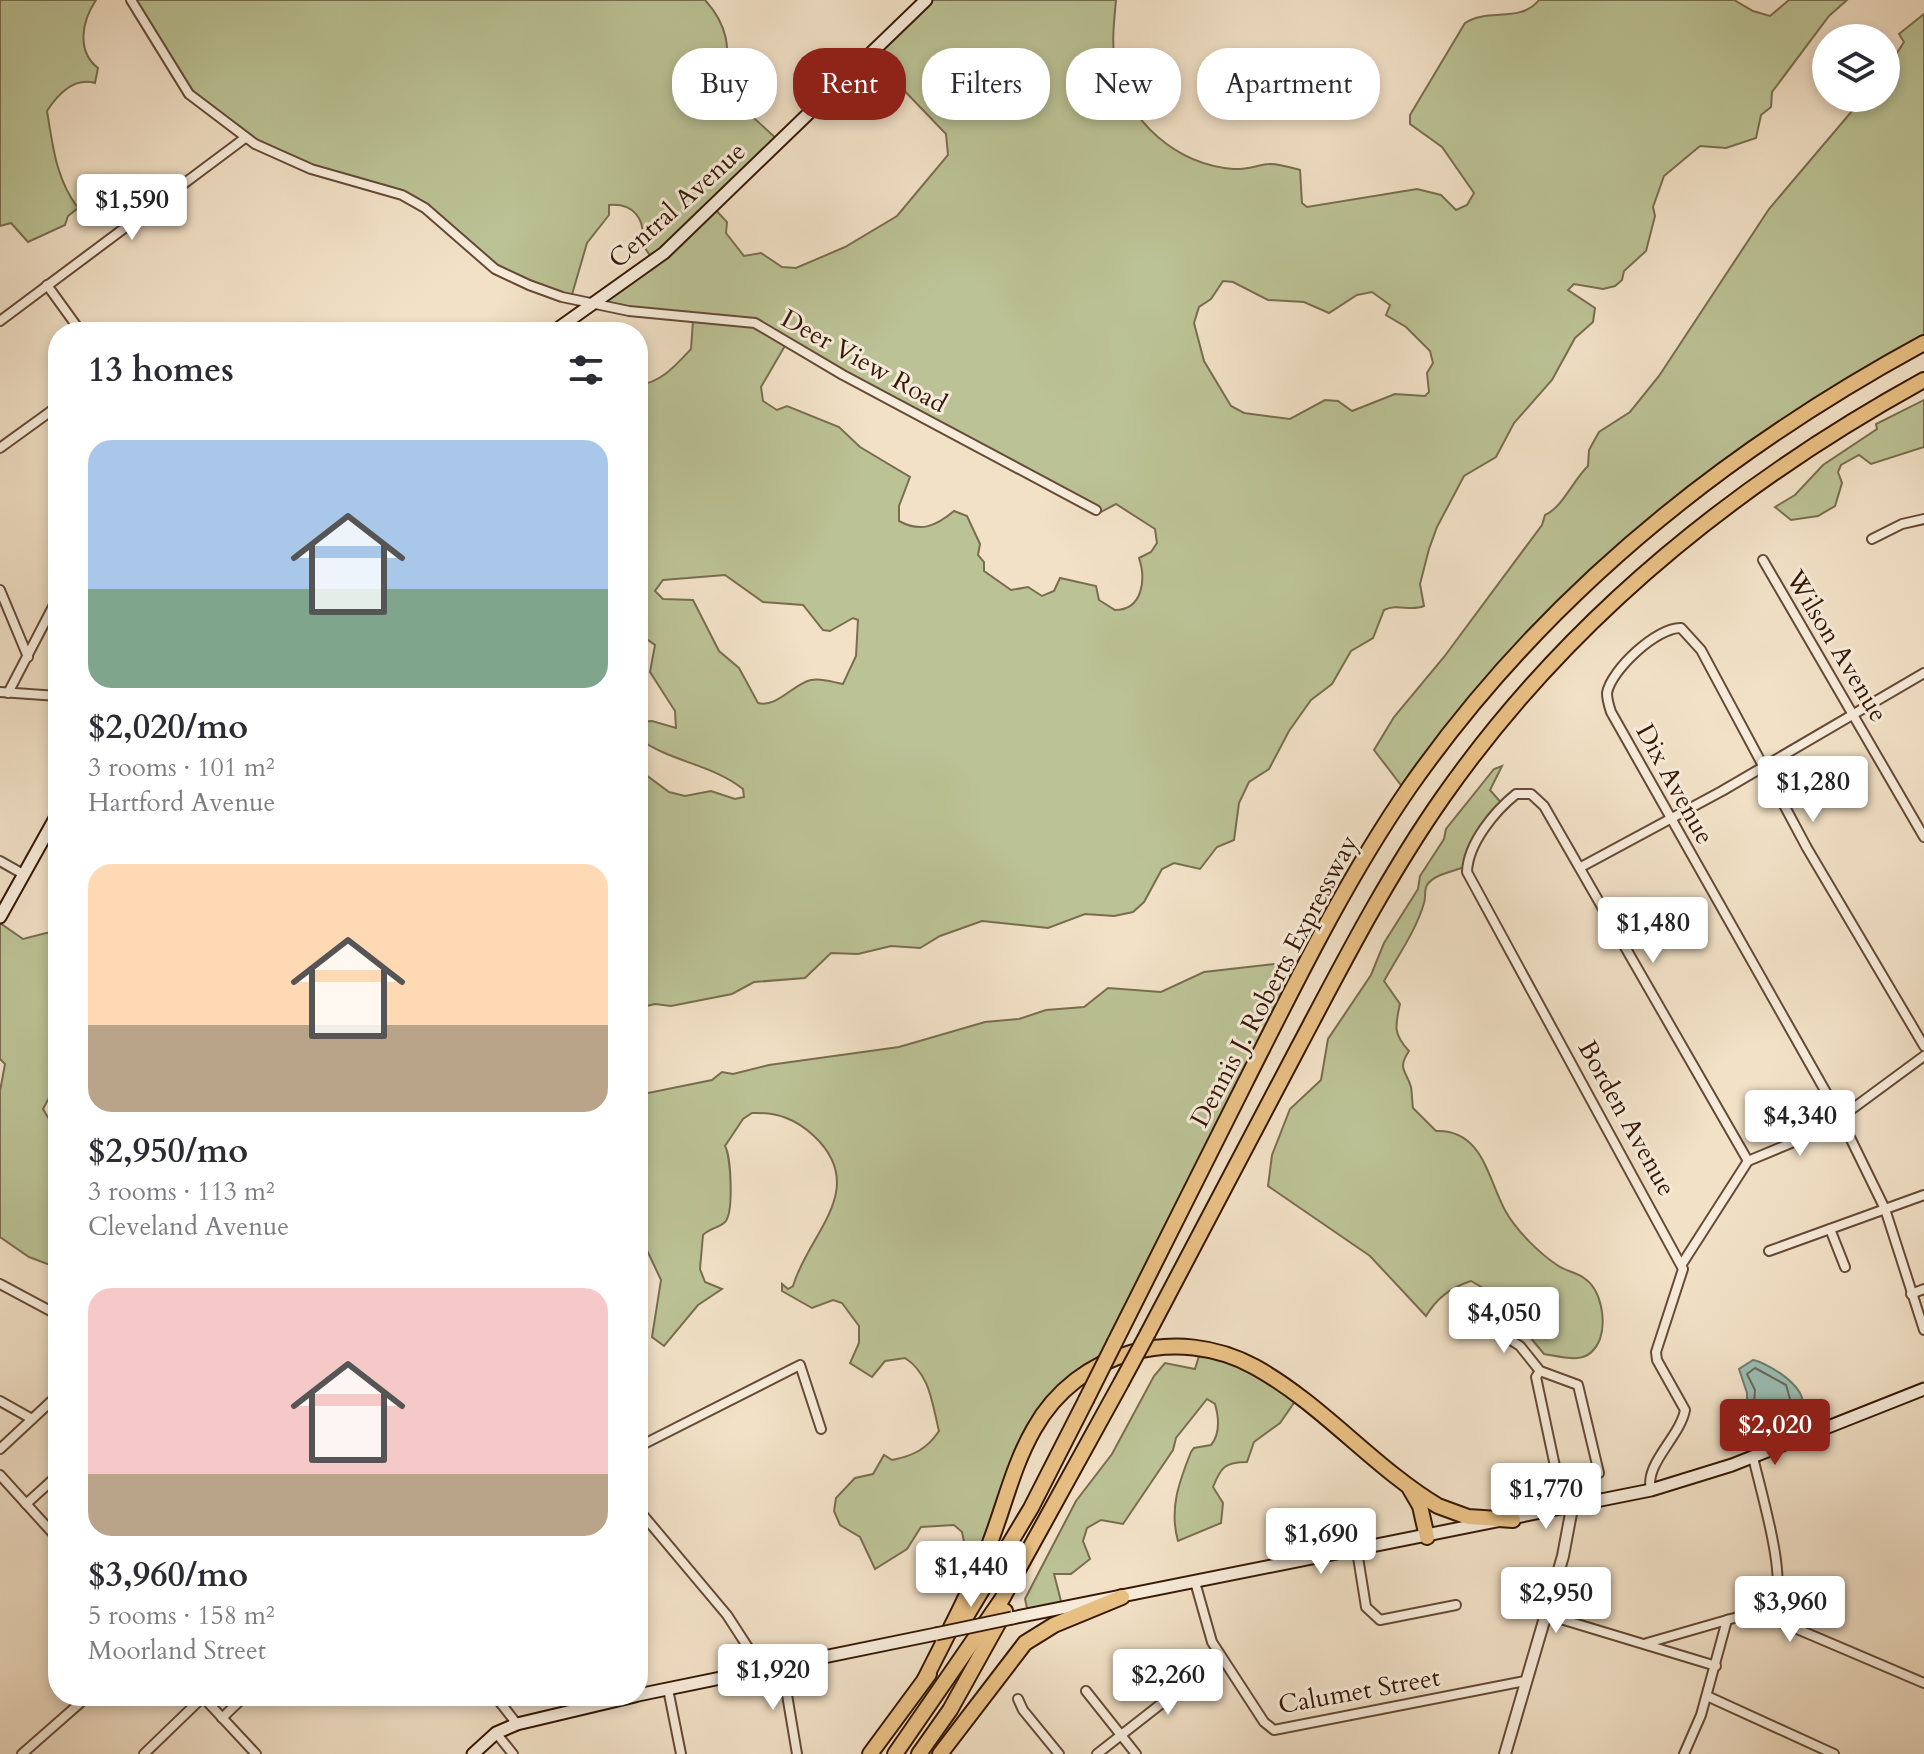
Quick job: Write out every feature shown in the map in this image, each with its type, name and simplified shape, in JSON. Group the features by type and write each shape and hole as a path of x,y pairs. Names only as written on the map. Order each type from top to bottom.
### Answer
{"highway":[{"name":"Dennis J. Roberts Expressway","path":"870,1754 925,1679 1014,1537 1337,904 1408,790 1469,710 1582,586 1675,504 1793,419 1924,343"},
{"name":"Dennis J. Roberts Expressway","path":"895,1754 971,1647 1036,1542 1378,899 1425,823 1492,733 1573,641 1688,535 1806,450 1924,380"},
{"path":"925,1679 981,1566 1022,1454 1039,1420 1073,1382 1111,1359 1170,1346 1204,1348 1234,1357 1278,1381 1430,1501 1452,1513 1477,1519 1516,1514"},
{"path":"1398,1476 1417,1499 1427,1537"},
{"path":"919,1754 991,1638 1036,1542"},
{"path":"940,1754 1025,1643 1054,1625 1122,1597"}],"main road":[{"name":"Central Avenue","path":"568,322 664,253 926,0"},
{"path":"0,917 48,830"},
{"path":"648,1693 1427,1537 1516,1514 1572,1508 1651,1490 1753,1457 1924,1389"},
{"path":"473,1754 496,1733 517,1724 594,1706"}],"street":[{"name":"Deer View Road","path":"131,0 189,94 245,138 311,169 402,195 425,208 495,269 529,285 594,305 755,323 843,375 1096,510"},
{"path":"0,321 245,138"},
{"path":"47,285 74,322"},
{"path":"0,448 48,412"},
{"path":"1872,539 1902,524 1924,519"},
{"name":"Wilson Avenue","path":"1763,560 1924,837"},
{"path":"0,590 28,657"},
{"path":"4,693 28,657 48,617"},
{"name":"Dix Avenue","path":"1763,766 1701,650 1681,628 1662,631 1643,645 1612,683 1607,696 1611,712 1840,1117 1885,1209 1924,1330"},
{"path":"1748,1161 1676,1041 1581,867 1924,673"},
{"path":"4,693 48,695"},
{"path":"1763,766 1842,910 1924,1046"},
{"name":"Borden Avenue","path":"1581,867 1544,806 1531,794 1516,794 1506,802 1471,852 1467,872 1682,1264"},
{"path":"0,861 23,874"},
{"path":"1651,1490 1650,1474 1675,1437 1685,1410 1657,1360 1656,1352 1682,1276 1682,1264 1748,1161 1810,1137 1924,1056"},
{"path":"1769,1251 1924,1195"},
{"path":"1830,1229 1845,1267"},
{"path":"0,1284 48,1310"},
{"path":"1911,1294 1924,1289"},
{"path":"1487,1325 1520,1346 1540,1371 1578,1385 1599,1473"},
{"path":"648,1442 800,1365 821,1429"},
{"path":"1540,1371 1536,1377 1556,1471"},
{"path":"0,1401 32,1419"},
{"path":"0,1449 48,1404"},
{"path":"1645,1643 1769,1607 1778,1594 1776,1566 1753,1457"},
{"path":"0,1475 48,1528"},
{"path":"26,1504 48,1484"},
{"path":"1505,1754 1568,1535 1572,1508"},
{"path":"648,1521 727,1615 762,1669"},
{"path":"1357,1551 1366,1607 1380,1620 1456,1605"},
{"name":"Calumet Street","path":"1195,1582 1207,1630 1221,1657 1264,1722 1274,1730 1525,1681"},
{"path":"1769,1607 1783,1623 1924,1683"},
{"path":"1544,1614 1716,1666"},
{"path":"1684,1754 1707,1696 1727,1620"},
{"path":"1097,1754 1221,1657"},
{"path":"782,1665 797,1754"},
{"path":"668,1689 681,1754"},
{"path":"1086,1691 1136,1754"},
{"path":"1707,1696 1834,1754"},
{"path":"1018,1699 1023,1710 1059,1754"},
{"path":"22,1754 77,1706"},
{"path":"144,1754 192,1706"},
{"path":"211,1706 256,1754"},
{"path":"222,1718 235,1706"},
{"path":"503,1706 517,1724"},
{"path":"496,1733 513,1754"}],"green space":[{"path":"0,0 96,0 87,17 84,36 86,53 98,68 95,83 80,82 67,88 47,111 60,174 78,208 68,216 65,225 28,242 11,223 0,226"},
{"path":"131,0 705,0 721,24 727,48 672,48 672,120 756,120 780,142 713,207 727,222 726,233 744,256 761,253 782,267 796,268 845,247 897,216 948,155 946,134 933,120 1050,120 1050,48 922,48 922,109 906,92 906,48 877,48 927,0 1116,0 1114,48 1066,48 1066,120 1142,120 1158,137 1192,159 1233,169 1273,164 1300,170 1302,203 1307,207 1417,189 1441,195 1456,210 1467,205 1474,193 1442,147 1410,124 1410,115 1465,23 1484,16 1523,11 1539,0 1734,0 1770,16 1789,0 1847,0 1823,24 1812,24 1812,39 1772,92 1771,107 1761,115 1756,138 1726,148 1700,146 1664,176 1653,207 1655,216 1646,251 1624,271 1622,280 1615,286 1603,289 1574,284 1568,290 1595,308 1593,322 1575,338 1552,380 1514,423 1496,457 1464,476 1429,549 1420,584 1424,606 1384,610 1373,638 1351,651 1332,684 1311,700 1289,731 1269,769 1249,782 1239,803 1234,840 1217,847 1200,869 1174,863 1162,869 1144,902 1133,912 1114,916 1085,914 1048,928 982,921 940,936 920,948 891,946 858,954 831,953 805,978 754,982 732,994 671,1006 648,1006 648,776 669,792 685,796 711,791 735,799 744,797 743,789 731,781 648,745 648,721 676,728 675,711 650,672 655,645 648,640 648,383 674,367 691,349 693,320 598,305 654,261 642,244 640,220 625,207 609,205 609,215 587,243 571,298 504,275 415,203 264,149 201,106","holes":["1223,281 1233,282 1268,300 1304,302 1329,313 1357,295 1372,292 1390,305 1386,315 1406,327 1430,351 1433,363 1427,373 1429,392 1425,396 1395,394 1352,411 1338,401 1325,400 1290,419 1244,413 1231,406 1204,361 1194,323 1199,307 1211,299","786,344 1101,512 1116,504 1155,529 1157,543 1151,552 1139,558 1142,575 1140,592 1132,605 1124,609 1115,610 1099,600 1096,586 1060,578 1054,591 1042,596 1028,587 1011,590 984,571 984,562 978,555 980,544 967,516 954,511 941,521 921,527 899,521 899,506 910,477 860,447 839,427 787,406 777,410 763,401 761,387","725,575 763,602 803,605 823,630 830,631 853,618 858,620 856,656 843,684 811,680 772,702 758,703 739,668 719,651 693,600 663,599 655,591 663,580"]},
{"path":"1924,14 1924,334 1832,388 1621,548 1404,789 1374,750 1394,717 1444,657 1542,525 1545,515 1557,506 1588,466 1589,450 1599,432 1630,412 1659,376 1769,209 1851,112 1900,112 1900,48 1904,42 1900,33"},
{"path":"1924,400 1924,447 1871,464 1859,455 1841,465 1838,472 1842,483 1835,506 1818,516 1791,520 1775,507 1795,495 1823,465 1877,429 1876,424"},
{"path":"1502,766 1490,790 1504,806 1487,827 1467,866 1440,875 1427,885 1416,924 1384,981 1400,1004 1397,1029 1400,1040 1409,1051 1403,1066 1411,1087 1413,1108 1436,1131 1464,1138 1474,1147 1506,1212 1522,1234 1550,1260 1584,1278 1595,1290 1603,1324 1600,1339 1590,1353 1577,1358 1544,1354 1495,1295 1471,1281 1445,1294 1426,1316 1370,1256 1268,1186 1272,1155 1290,1109 1321,1080 1328,1039 1371,975 1384,943 1418,889 1420,876 1444,839 1446,829 1494,769"},
{"path":"0,923 23,939 48,933 48,1100 43,1109 48,1117 48,1264 29,1257 0,1237 0,1091 5,1064 0,1059"},
{"path":"1301,961 1104,1358 1052,1397 985,1549 964,1542 962,1532 954,1525 921,1527 907,1549 875,1569 860,1537 840,1525 834,1511 836,1498 855,1478 873,1474 884,1455 892,1460 919,1451 939,1431 929,1390 913,1365 905,1358 885,1361 872,1377 850,1363 859,1343 859,1326 842,1303 833,1300 812,1308 782,1291 782,1284 788,1289 793,1286 830,1211 836,1193 836,1174 830,1156 814,1136 786,1118 752,1113 743,1119 725,1146 731,1184 728,1217 723,1224 703,1235 700,1269 705,1282 722,1289 698,1305 664,1346 652,1337 661,1280 648,1252 648,1093 712,1080 722,1072 733,1074 769,1065 899,1047 985,1022 1019,1019 1046,1010 1084,1007 1108,988 1161,992 1204,972"},
{"path":"1202,1346 1298,1397 1280,1423 1254,1442 1247,1462 1229,1465 1219,1475 1213,1487 1223,1503 1221,1523 1178,1541 1175,1507 1183,1474 1194,1448 1211,1445 1217,1431 1215,1404 1207,1399 1176,1438 1173,1450 1123,1524 1101,1520 1087,1528 1083,1541 1090,1559 1071,1574 1054,1574 1062,1605 1028,1613 1025,1599 1076,1501 1112,1454 1154,1376 1165,1363 1195,1369"}],"water":[{"path":"1753,1360 1777,1371 1793,1384 1802,1399 1799,1411 1786,1419 1747,1408 1747,1393 1739,1369"}]}
